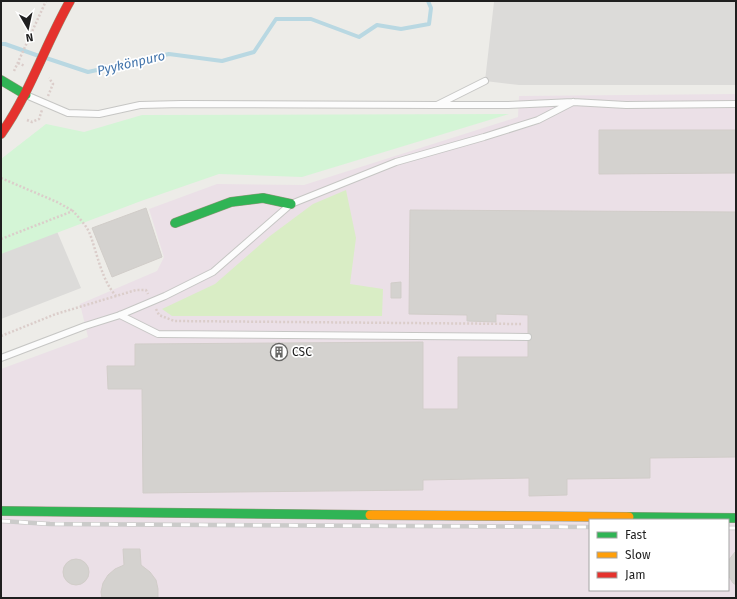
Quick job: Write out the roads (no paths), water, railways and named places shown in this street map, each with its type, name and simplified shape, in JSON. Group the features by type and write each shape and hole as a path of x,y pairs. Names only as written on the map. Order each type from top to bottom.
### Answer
{"street":[{"path":"1,134 16,113 26,95 60,17 70,1"},
{"path":"5,82 26,95"},
{"path":"175,223 231,202 263,198 291,204"},
{"path":"1,511 736,518"}],"lane":[{"path":"436,105 485,81"},
{"path":"26,95 68,113 99,114 140,105 182,104 508,105 573,102 626,105 736,104"},
{"path":"1,358 85,326 120,315 213,272 291,204 396,162 538,120 573,102"},
{"path":"120,315 158,334 528,336"}],"waterway":[{"name":"Pyykönpuro","path":"46,58 88,72 169,54 222,61 254,52 276,19 311,19 359,37 377,25 401,29 429,24 431,8 428,1"},
{"name":"Pyykönpuro","path":"1,44 5,44 39,56"}],"railway":[{"path":"1,521 50,524 589,527"},
{"path":"729,528 736,528"}],"place":[{"name":"CSC","path":"279,352"}]}
